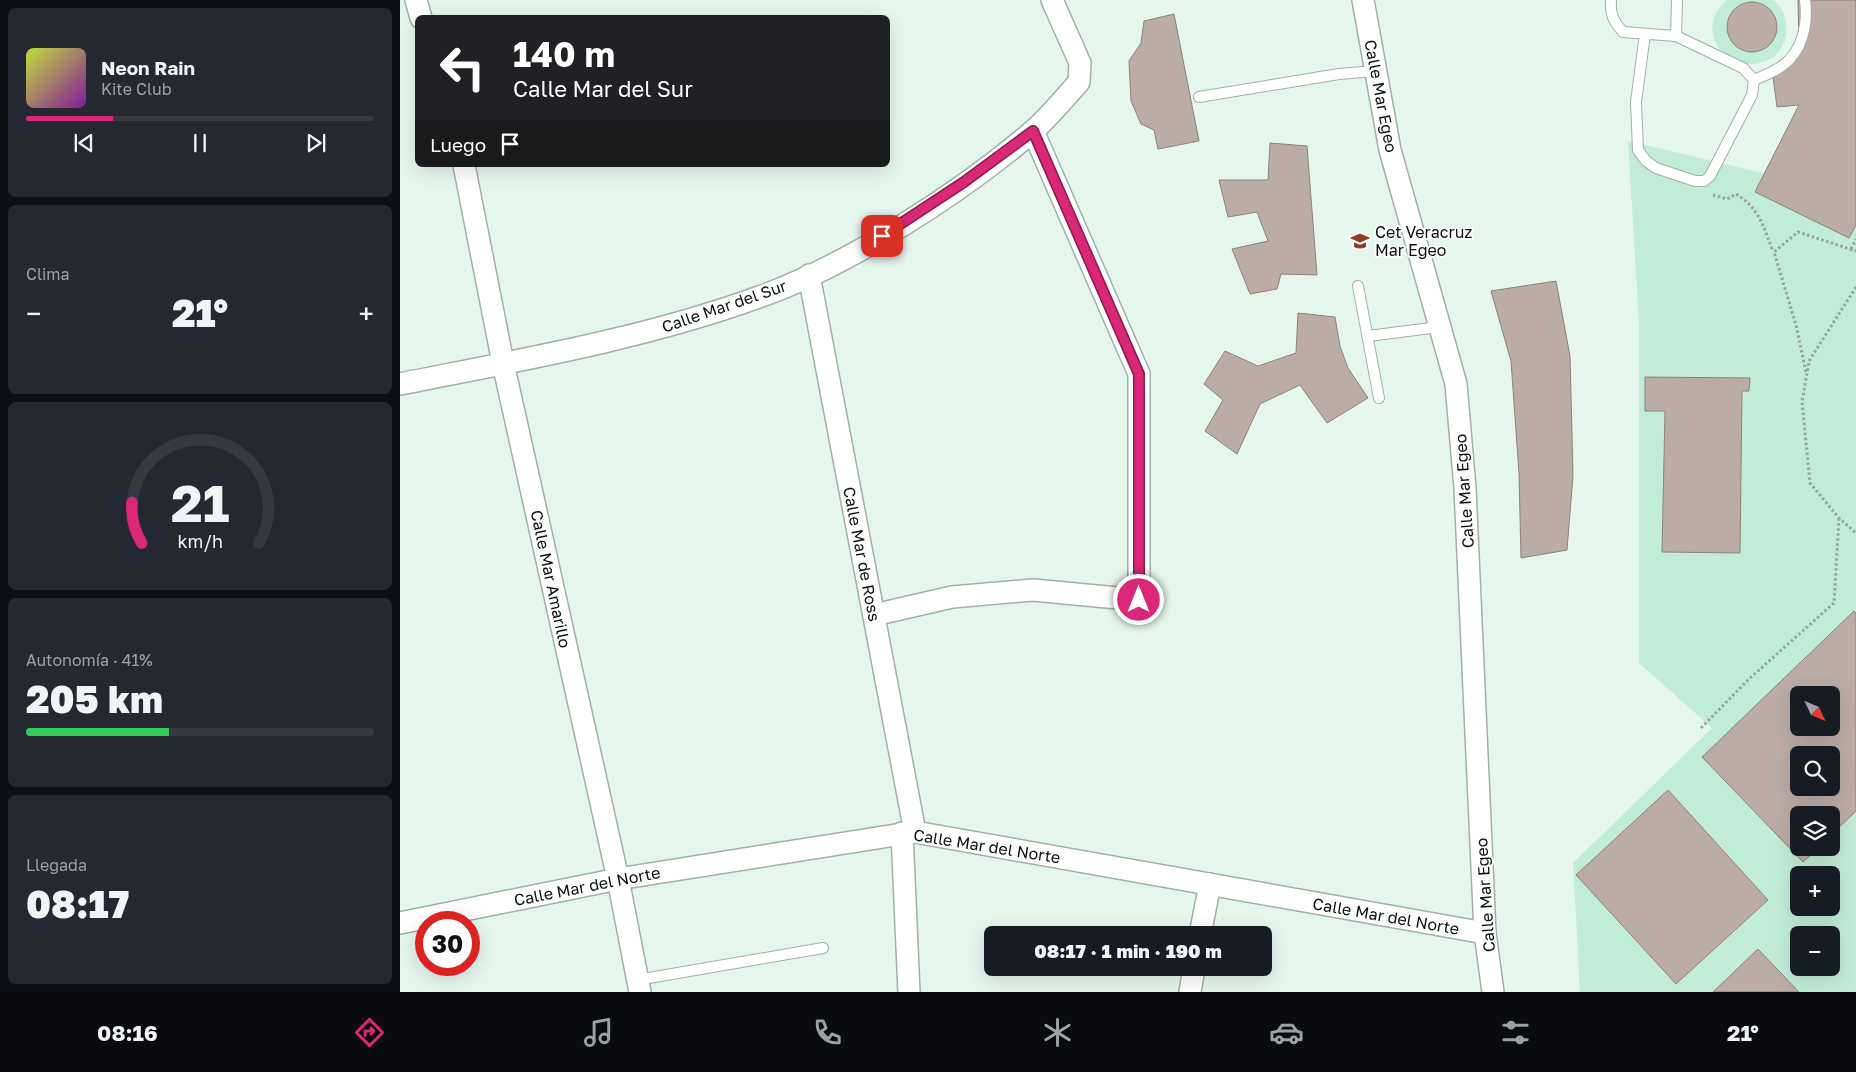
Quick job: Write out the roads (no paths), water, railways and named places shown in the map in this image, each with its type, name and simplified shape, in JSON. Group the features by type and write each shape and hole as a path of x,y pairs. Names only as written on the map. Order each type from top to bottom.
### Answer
{"street":[{"path":"416,0 420,15"},
{"name":"Calle Mar del Sur","path":"400,384 503,363 696,319 761,297 831,266 924,211 1033,131 1079,82 1080,63 1052,0"},
{"name":"Calle Mar Egeo","path":"1363,0 1374,71 1390,150 1456,384 1465,488 1485,933 1493,992"},
{"path":"874,615 952,597 1033,590 1139,600 1139,374 1033,131"},
{"name":"Calle Mar Amarillo","path":"464,167 503,363 618,879 638,986"},
{"name":"Calle Mar de Ross","path":"809,276 874,615 909,833 910,992"},
{"name":"Calle Mar del Norte","path":"400,923 618,879 909,833 1485,933"},
{"path":"1202,926 1210,884"},
{"path":"1190,992 1193,976"}],"lane":[{"path":"1612,0 1611,10 1614,22 1623,32 1676,36 1743,68 1754,80"},
{"path":"1676,36 1677,0"},
{"path":"1754,80 1782,66 1799,46 1807,18 1805,0"},
{"path":"1645,34 1636,102 1638,150 1656,168 1695,181 1704,181 1710,176 1752,94 1754,80"},
{"path":"1199,97 1339,74 1374,71"},
{"path":"1358,286 1378,398"},
{"path":"1368,336 1439,327"},
{"path":"638,986 824,948"}],"place":[{"name":"Cet Veracruz Mar Egeo","path":"1360,241"}]}
